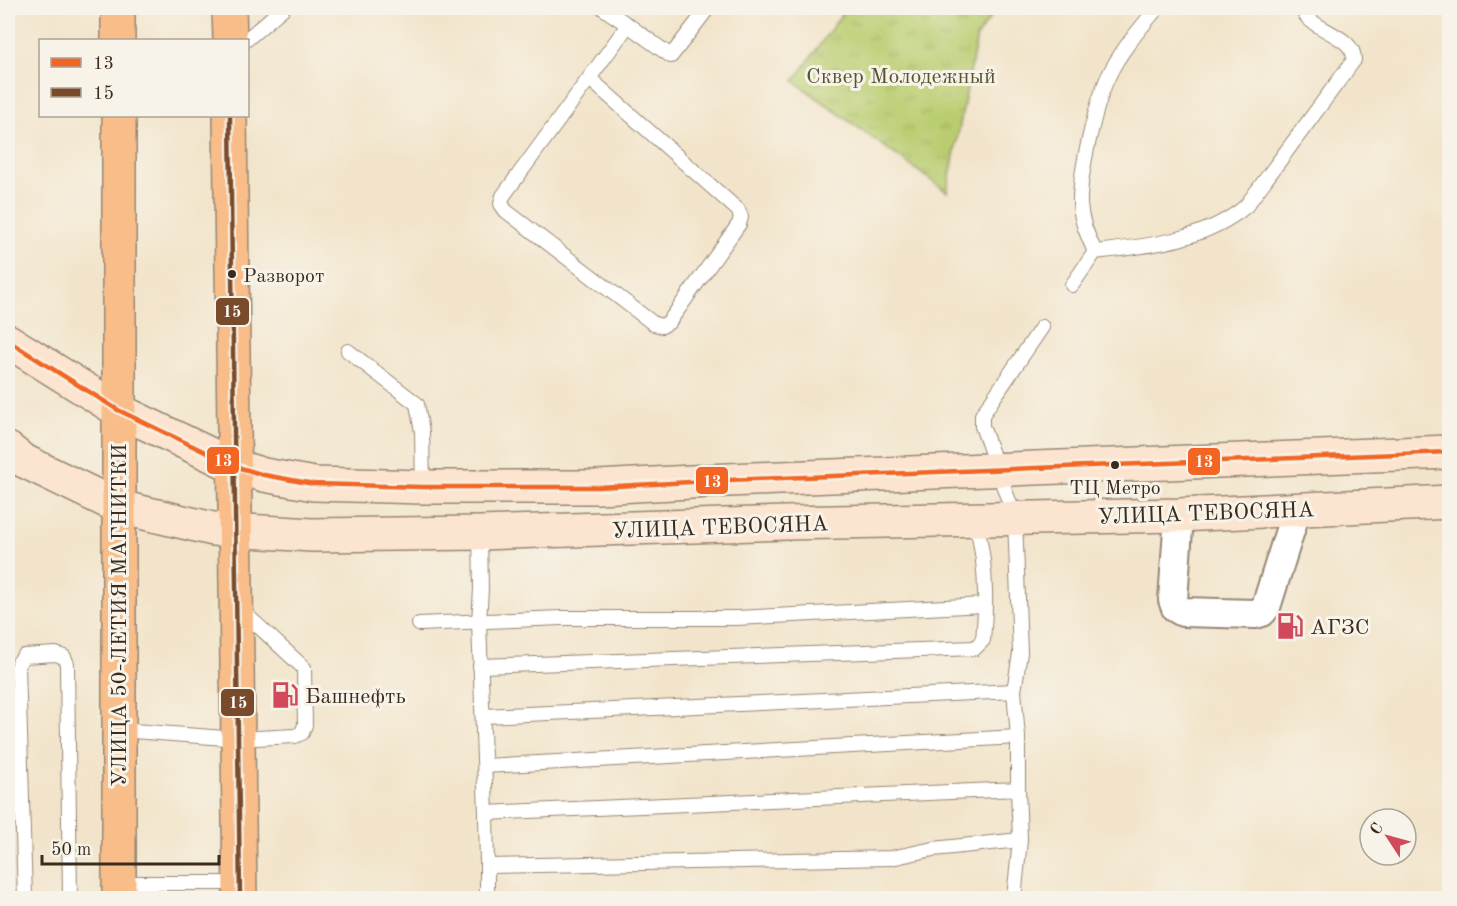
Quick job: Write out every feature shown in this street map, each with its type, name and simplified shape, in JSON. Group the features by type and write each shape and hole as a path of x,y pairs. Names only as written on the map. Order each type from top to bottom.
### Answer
{"main road":[{"path":"118,8 118,39"},
{"path":"230,8 230,39"},
{"name":"УЛИЦА 50-ЛЕТИЯ МАГНИТКИ","path":"119,117 119,891"},
{"path":"230,117 240,891"}],"street":[{"name":"УЛИЦА ТЕВОСЯНА","path":"8,341 118,410 234,465 264,476 314,484 423,487 598,487 1449,452"},
{"name":"УЛИЦА ТЕВОСЯНА","path":"8,449 22,460 119,507 213,529 312,535 480,533 1179,515 1449,502"},
{"path":"1179,515 1173,600 1176,608 1183,612 1255,614 1262,612 1266,607 1297,508"}],"lane":[{"path":"247,39 284,8"},
{"path":"603,8 670,56 708,8"},
{"path":"1095,252 1084,230 1080,204 1083,173 1098,106 1108,76 1123,51 1157,8"},
{"path":"1072,285 1095,252 1147,246 1214,227 1231,219 1246,206 1354,60 1349,46 1307,18 1302,8"},
{"path":"590,79 738,210 741,217 739,224 669,322 662,326 654,324 506,211 501,204 503,196 628,25"},
{"path":"1014,898 1020,840 1018,737 1014,691 1020,653 1015,518 982,426 982,415 1042,327"},
{"path":"348,351 417,404 422,432 423,487"},
{"path":"480,666 975,648 980,645 983,634 985,571 982,545 975,520"},
{"path":"480,533 479,622 487,898"},
{"path":"419,624 561,618 736,618 984,605"},
{"path":"118,730 238,739 295,736 302,733 305,725 302,665 237,606"},
{"path":"25,898 18,667 24,656 56,654 64,657 67,664 70,898"},
{"path":"483,716 1014,691"},
{"path":"484,766 1018,737"},
{"path":"486,813 1018,789"},
{"path":"487,866 891,858 933,849 1020,840"},
{"path":"119,891 240,891"}],"green space":[{"name":"Сквер Молодежный","path":"846,8 997,8 977,36 947,192 794,81"}],"transit line":[{"name":"15","path":"230,117 240,898"},
{"name":"13","path":"8,341 118,410 234,466 264,475 314,484 423,487 598,487 1450,452"}],"place":[{"name":"Разворот","path":"232,274"},
{"name":"ТЦ Метро","path":"1115,465"},
{"name":"АГЗС","path":"1290,626"},
{"name":"Башнефть","path":"285,695"}]}
